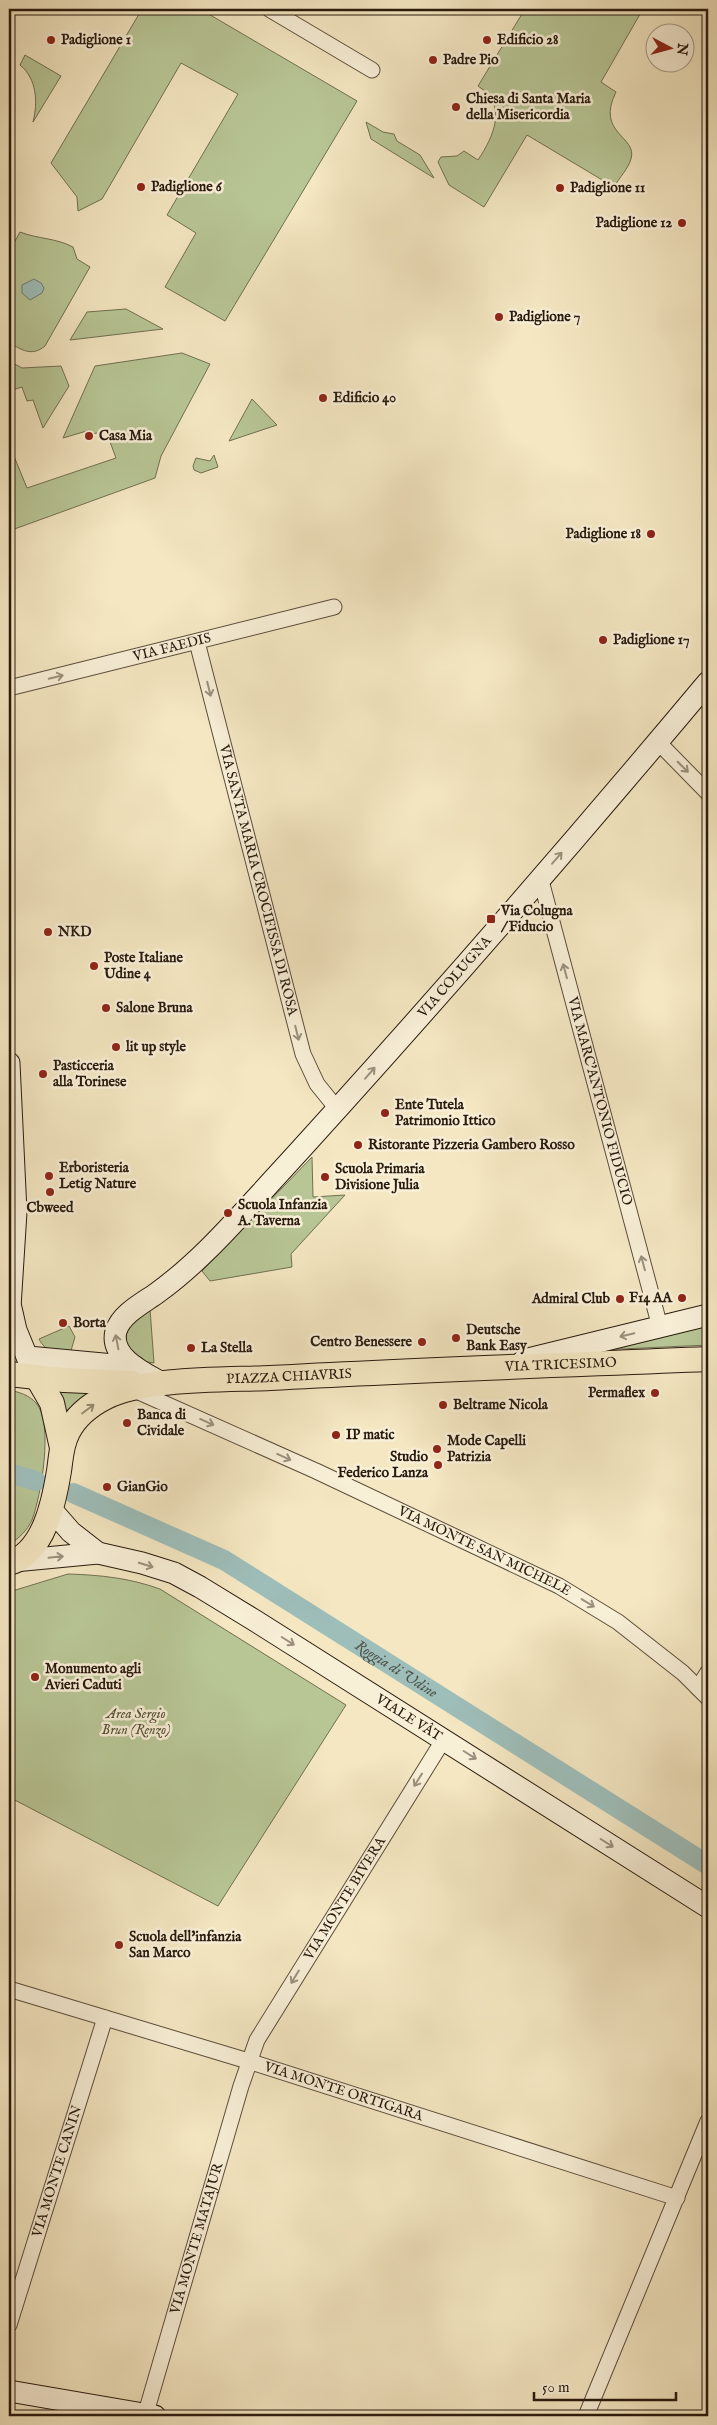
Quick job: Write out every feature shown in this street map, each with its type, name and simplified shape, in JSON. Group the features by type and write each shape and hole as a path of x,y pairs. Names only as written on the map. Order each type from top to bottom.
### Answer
{"main road":[{"name":"VIA TRICESIMO","path":"413,1371 708,1359"},
{"name":"PIAZZA CHIAVRIS","path":"32,1367 52,1403 62,1448"},
{"name":"PIAZZA CHIAVRIS","path":"9,1374 32,1367 164,1384 413,1371"},
{"name":"PIAZZA CHIAVRIS","path":"12,1562 33,1546 50,1508 62,1448 68,1430 81,1414 133,1378 164,1384"}],"street":[{"path":"269,9 372,70"},
{"name":"VIA FAEDIS","path":"9,688 334,607"},
{"name":"VIA SANTA MARIA CROCIFISSA DI ROSA","path":"197,642 303,1054 317,1084 338,1110"},
{"name":"VIA COLUGNA","path":"194,1265 338,1110 708,682"},
{"path":"658,742 708,793"},
{"name":"VIA MARC'ANTONIO FIDUCIO","path":"540,877 660,1327"},
{"path":"9,1063 16,1212 10,1316 32,1367"},
{"name":"PIAZZA CHIAVRIS","path":"133,1378 118,1349 115,1338 119,1323 130,1312 194,1265"},
{"path":"495,1367 708,1315"},
{"name":"PIAZZA CHIAVRIS","path":"32,1367 133,1378 240,1437"},
{"name":"VIA MONTE SAN MICHELE","path":"240,1437 559,1586 618,1622 703,1693"},
{"name":"VIALE VÂT","path":"50,1508 71,1532 98,1553"},
{"name":"VIALE VÂT","path":"12,1562 98,1553 174,1574 200,1587 444,1739 708,1907"},
{"path":"703,1693 708,1672"},
{"name":"VIA MONTE BIVERA","path":"248,2061 257,2040 444,1739"},
{"name":"VIA MONTE ORTIGARA","path":"9,1989 248,2061 677,2198"},
{"name":"VIA MONTE CANIN","path":"9,2325 105,2018"},
{"name":"VIA MONTE MATAJUR","path":"148,2416 248,2061"},
{"path":"586,2416 708,2121"},
{"path":"9,2392 148,2416"}],"green space":[{"path":"142,9 200,9 357,101 225,321 165,287 196,233 167,215 238,94 181,63 102,199 78,211 77,197 51,163"},
{"path":"525,9 643,9 601,82 616,92 611,106 610,117 613,126 632,151 631,159 614,187 527,135 484,207 449,185 438,162 441,157 457,156 464,151 478,160 484,151 493,131 495,111 493,102 478,86"},
{"path":"25,55 61,76 33,122 36,99 35,91 30,77 20,65"},
{"path":"366,122 383,132 394,134 397,141 420,155 434,178 371,139"},
{"path":"20,232 73,247 77,259 90,267 45,346 31,352 22,350 9,342 9,252"},
{"path":"126,309 163,329 70,340 87,312"},
{"path":"182,353 210,364 161,456 155,478 9,531 9,444 27,488 116,458 106,431 92,434 90,430 63,438 95,366"},
{"path":"9,361 22,368 61,366 69,386 43,428 33,400 27,401 22,387 9,391"},
{"path":"252,399 277,425 229,441"},
{"path":"214,455 218,467 201,473 194,470 193,466 196,458 210,461"},
{"path":"312,1157 313,1197 345,1195 291,1254 292,1267 210,1281 202,1271"},
{"path":"150,1309 154,1363 141,1361 126,1346 127,1325"},
{"path":"708,1324 708,1345 598,1350"},
{"path":"69,1326 75,1337 70,1354 48,1349 39,1339"},
{"path":"56,1389 100,1391 69,1417"},
{"path":"9,1390 24,1394 36,1403 44,1426 45,1442 42,1478 32,1520 28,1528 9,1545"},
{"name":"Area Sergio Brun (Renzo)","path":"68,1574 115,1578 160,1589 346,1705 218,1906 9,1797 9,1592"}],"water":[{"path":"34,279 41,283 44,288 42,293 30,300 22,293 22,285"}],"waterway":[{"name":"Roggia di Udine","path":"9,1473 36,1481"},
{"name":"Roggia di Udine","path":"73,1493 224,1560 708,1865"}],"place":[{"name":"Padiglione 1","path":"51,40"},
{"name":"Edificio 28","path":"487,40"},
{"name":"Padre Pio","path":"433,60"},
{"name":"Chiesa di Santa Maria della Misericordia","path":"456,107"},
{"name":"Padiglione 6","path":"141,187"},
{"name":"Padiglione 11","path":"560,188"},
{"name":"Padiglione 12","path":"682,223"},
{"name":"Padiglione 7","path":"499,317"},
{"name":"Edificio 40","path":"323,398"},
{"name":"Casa Mia","path":"89,436"},
{"name":"Padiglione 18","path":"651,534"},
{"name":"Padiglione 17","path":"603,640"},
{"name":"Via Colugna / Fiducio","path":"491,919"},
{"name":"NKD","path":"48,932"},
{"name":"Poste Italiane Udine 4","path":"94,966"},
{"name":"Salone Bruna","path":"106,1008"},
{"name":"lit up style","path":"116,1047"},
{"name":"Pasticceria alla Torinese","path":"43,1074"},
{"name":"Ente Tutela Patrimonio Ittico","path":"385,1113"},
{"name":"Ristorante Pizzeria Gambero Rosso","path":"358,1145"},
{"name":"Erboristeria Letig Nature","path":"49,1176"},
{"name":"Scuola Primaria Divisione Julia","path":"325,1177"},
{"name":"Cbweed","path":"50,1192"},
{"name":"Scuola Infanzia A. Taverna","path":"228,1213"},
{"name":"F14 AA","path":"682,1298"},
{"name":"Admiral Club","path":"620,1299"},
{"name":"Borta","path":"63,1323"},
{"name":"Deutsche Bank Easy","path":"456,1338"},
{"name":"Centro Benessere","path":"422,1342"},
{"name":"La Stella","path":"191,1348"},
{"name":"Permaflex","path":"655,1393"},
{"name":"Beltrame Nicola","path":"443,1405"},
{"name":"Banca di Cividale","path":"127,1423"},
{"name":"IP matic","path":"336,1435"},
{"name":"Mode Capelli Patrizia","path":"437,1449"},
{"name":"Studio Federico Lanza","path":"438,1465"},
{"name":"GianGio","path":"107,1487"},
{"name":"Monumento agli Avieri Caduti","path":"35,1677"},
{"name":"Scuola dell'infanzia San Marco","path":"119,1945"}]}
